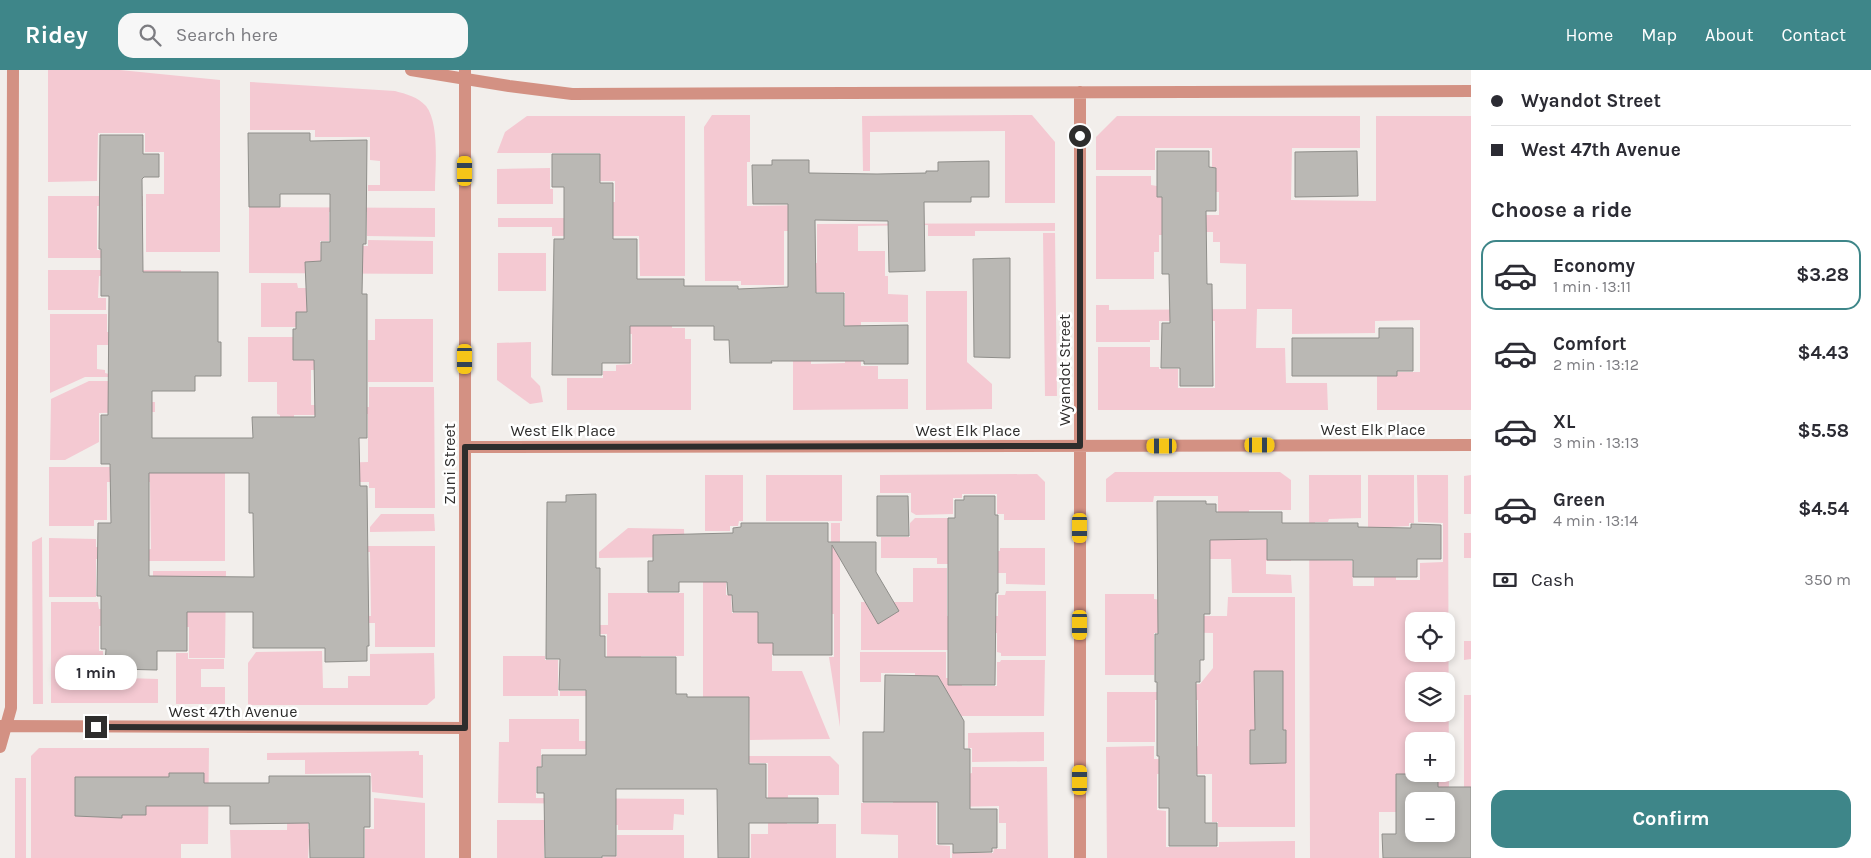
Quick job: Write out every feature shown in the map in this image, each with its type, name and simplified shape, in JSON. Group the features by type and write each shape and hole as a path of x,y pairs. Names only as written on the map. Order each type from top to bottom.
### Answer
{"street":[{"path":"0,747 3,727 11,708 13,70"},
{"path":"411,70 465,75 572,94 1471,91"},
{"name":"Zuni Street","path":"465,75 465,858"},
{"name":"Wyandot Street","path":"1080,92 1080,858"},
{"name":"West Elk Place","path":"465,447 1471,445"},
{"name":"West 47th Avenue","path":"3,727 465,728"}],"shaded area":[{"path":"48,70 120,70 220,80 220,252 146,252 146,194 164,194 164,152 145,152 145,133 98,133 97,181 48,182"},
{"path":"250,82 395,91 419,100 426,106 430,114 435,135 435,191 368,191 368,185 380,185 380,161 370,160 370,137 315,137 315,130 250,130"},
{"path":"712,115 750,115 750,162 747,162 747,206 805,205 814,231 784,231 784,285 741,285 741,281 705,281 704,127"},
{"path":"1032,115 1055,142 1055,203 1005,203 1005,131 870,132 870,171 863,171 862,116"},
{"path":"527,116 685,116 685,276 640,276 639,236 552,236 552,227 498,227 498,218 596,218 604,202 615,202 615,181 600,181 600,153 497,153 505,132"},
{"path":"1117,116 1360,116 1360,148 1292,148 1291,200 1376,201 1376,116 1471,116 1471,410 1377,410 1377,372 1420,372 1420,320 1375,321 1375,333 1292,334 1292,309 1257,309 1256,348 1285,348 1286,383 1327,383 1328,410 1098,410 1098,347 1150,347 1150,367 1178,369 1178,388 1215,388 1215,321 1159,321 1159,340 1150,340 1150,342 1096,342 1096,305 1109,305 1109,310 1246,309 1246,264 1220,263 1220,242 1213,242 1213,232 1193,232 1193,235 1159,235 1159,252 1154,252 1154,279 1096,279 1096,176 1151,176 1151,185 1157,186 1157,197 1165,197 1189,215 1219,215 1219,192 1212,192 1212,148 1155,148 1155,170 1096,170 1096,137"},
{"path":"550,168 550,189 553,189 553,204 497,204 497,169"},
{"path":"48,196 143,196 143,206 97,206 97,250 121,251 121,258 48,258"},
{"path":"249,207 435,208 435,237 367,236 367,212 329,212 329,241 320,241 321,260 362,260 362,246 368,246 368,240 433,241 433,274 249,273"},
{"path":"1055,223 1055,231 975,231 975,236 928,236 928,225 858,226 858,251 885,251 885,276 888,276 888,294 908,295 908,322 861,322 861,366 878,366 878,379 908,379 908,409 793,410 793,351 811,351 811,364 845,363 845,292 789,292 789,263 817,263 817,224"},
{"path":"1043,233 1055,233 1057,396 1045,396"},
{"path":"498,253 546,253 546,291 498,291"},
{"path":"48,270 181,270 181,286 154,276 99,276 98,298 106,298 106,310 48,310"},
{"path":"261,283 297,283 298,288 310,288 310,327 261,327"},
{"path":"926,291 967,291 967,362 992,384 992,409 926,410"},
{"path":"672,313 672,328 685,328 685,339 691,339 691,410 567,410 567,378 603,378 603,371 616,371 616,365 632,364 632,334 615,333 615,327"},
{"path":"50,314 107,314 107,332 114,332 114,342 108,342 108,345 97,345 97,369 105,370 109,377 85,377 50,393"},
{"path":"375,319 433,319 433,382 368,382 368,340 375,340"},
{"path":"248,337 293,337 306,341 324,370 311,370 311,405 319,405 319,415 294,415 294,437 280,437 280,415 277,414 277,382 248,382"},
{"path":"531,342 531,377 540,386 543,402 530,404 497,380 497,343"},
{"path":"89,381 109,381 114,402 155,402 155,412 99,413 99,442 65,460 50,460 51,399"},
{"path":"369,387 434,387 435,508 375,508 375,488 369,488 369,482 335,482 335,463 368,462 368,414 322,415 322,407 369,407"},
{"path":"49,467 150,467 225,473 225,561 145,561 145,550 151,549 150,482 107,482 107,520 94,520 94,526 49,526"},
{"path":"1115,472 1280,472 1291,480 1291,510 1249,510 1249,540 1291,540 1291,561 1266,561 1266,574 1291,575 1292,593 1232,593 1231,559 1170,559 1208,538 1218,537 1218,496 1154,496 1153,502 1106,502 1106,479"},
{"path":"1037,474 1045,482 1045,520 1004,520 1004,514 997,514 997,494 962,494 962,498 953,498 953,514 916,515 911,512 911,493 880,493 880,475"},
{"path":"705,475 743,475 743,521 739,521 738,526 730,526 730,531 705,531"},
{"path":"766,475 842,475 842,521 766,521"},
{"path":"1309,475 1361,475 1361,518 1329,519 1328,522 1315,522 1314,560 1352,561 1353,586 1374,586 1374,545 1368,545 1368,475 1414,475 1414,523 1409,523 1409,526 1391,527 1391,564 1396,564 1396,580 1420,580 1420,563 1443,562 1443,523 1418,522 1417,475 1448,475 1448,612 1405,612 1405,662 1449,662 1449,672 1405,672 1405,722 1449,722 1449,732 1405,732 1405,782 1449,782 1449,792 1405,792 1405,812 1379,812 1379,858 1310,858"},
{"path":"1471,475 1471,514 1464,514 1464,476"},
{"path":"381,514 434,514 435,531 370,532 370,527"},
{"path":"915,518 949,518 949,551 1000,551 1000,548 1045,548 1045,585 1006,584 1006,573 998,573 998,564 937,564 937,558 881,558 881,537 910,537 910,523"},
{"path":"831,523 840,523 840,727 829,657 834,657 834,614 797,614 831,579"},
{"path":"628,528 684,529 685,557 599,558 599,552"},
{"path":"1464,533 1471,533 1471,558 1464,558"},
{"path":"42,537 43,704 33,704 32,542"},
{"path":"49,538 96,539 96,547 115,547 99,559 96,559 96,597 49,597"},
{"path":"354,546 435,546 435,647 375,647 375,623 324,623 324,616 371,616 370,552 354,552"},
{"path":"913,568 947,568 947,616 998,616 998,595 1005,595 1006,591 1046,591 1046,656 1001,656 1001,653 997,652 997,633 961,633 961,650 861,650 861,602 913,602"},
{"path":"153,571 226,571 225,658 189,658 189,627 99,626 99,651 103,651 103,669 113,670 114,673 125,673 125,678 158,679 158,703 51,703 51,602 98,602 99,609 153,606"},
{"path":"703,582 726,582 726,595 731,595 732,613 774,612 795,653 772,654 772,671 802,671 830,739 750,740 749,697 703,697"},
{"path":"608,593 684,593 684,656 641,656 640,696 560,696 560,691 601,691 607,665 607,634 585,634 585,625 608,625"},
{"path":"1105,594 1154,594 1154,599 1161,600 1161,633 1154,633 1154,675 1105,675"},
{"path":"1228,597 1295,597 1295,827 1218,827 1218,822 1212,822 1212,774 1195,774 1195,747 1198,746 1198,700 1177,700 1177,685 1200,684 1213,668 1213,633 1164,632 1164,616 1227,616"},
{"path":"1464,641 1471,641 1471,659 1464,660"},
{"path":"322,651 323,688 348,688 348,676 370,676 370,654 434,653 435,698 427,705 248,705 248,663 256,652"},
{"path":"860,652 946,652 946,678 962,678 962,686 997,686 997,662 1001,660 1045,660 1044,716 915,716 915,673 881,673 881,682 860,682"},
{"path":"176,653 188,653 188,659 224,659 224,669 201,669 201,687 225,687 225,704 176,704"},
{"path":"503,656 545,656 545,660 558,660 558,696 503,696"},
{"path":"1107,692 1175,692 1175,700 1155,700 1155,742 1107,742"},
{"path":"1464,695 1471,695 1471,821 1464,821"},
{"path":"509,719 579,719 579,741 612,741 612,749 541,749 541,767 536,767 536,798 684,799 684,815 674,814 673,830 618,830 618,825 596,825 597,804 498,803 499,742 509,742"},
{"path":"1044,732 1044,761 972,762 972,748 968,748 968,733"},
{"path":"1154,746 1154,759 1193,759 1193,773 1157,774 1157,810 1166,811 1166,847 1219,847 1219,842 1295,841 1295,858 1107,858 1106,747"},
{"path":"39,748 209,748 208,844 181,844 181,858 31,858 31,756"},
{"path":"419,751 419,755 423,755 423,798 372,792 371,773 305,774 305,760 267,760 267,753"},
{"path":"715,756 830,756 839,765 839,795 788,795 787,824 836,824 836,858 751,858 751,834 768,834 768,763 715,762"},
{"path":"972,767 1047,767 1048,858 952,858 952,853 993,853 994,849 1006,849 1006,823 999,823 999,806 950,807 950,812 938,812 938,781 972,773"},
{"path":"308,777 308,829 363,829 363,842 309,842 308,858 231,858 230,830 287,830 288,784"},
{"path":"15,778 26,778 26,858 15,858"},
{"path":"936,780 936,845 950,846 950,858 898,858 898,835 861,834 861,803 893,803 894,781"},
{"path":"374,798 425,803 425,858 365,858 365,829 374,829"},
{"path":"497,820 554,820 544,835 544,858 497,858"},
{"path":"617,835 684,835 684,858 603,858 617,856"}],"building":[{"path":"248,133 310,133 310,141 367,140 366,244 363,244 362,294 367,294 367,438 359,438 360,486 367,486 369,646 367,646 367,661 325,662 325,648 253,648 253,612 187,612 187,651 157,651 157,670 116,669 116,665 105,665 106,649 101,649 101,596 97,596 98,523 111,523 110,464 101,464 101,415 108,415 109,296 101,296 101,249 99,249 100,135 143,135 143,154 159,154 159,177 144,177 142,179 143,272 218,272 218,342 221,342 221,376 195,376 195,391 152,391 152,438 253,438 252,417 315,417 314,360 293,360 293,329 296,329 296,312 307,312 305,262 321,261 321,242 330,242 330,194 280,194 280,207 249,207","holes":["149,473 249,473 249,513 253,513 254,577 149,576"]},
{"path":"1157,151 1209,151 1209,167 1216,168 1216,211 1206,211 1207,284 1212,284 1213,386 1180,386 1180,368 1161,368 1162,323 1170,323 1169,274 1162,274 1162,197 1157,197"},
{"path":"1357,151 1358,196 1295,197 1295,152"},
{"path":"552,154 600,154 600,183 613,183 613,239 637,239 637,279 684,279 684,286 738,286 738,289 788,287 788,204 753,204 752,165 772,165 772,160 809,160 809,173 877,174 938,171 938,162 989,161 989,197 971,197 971,202 924,202 925,271 889,272 888,221 815,220 816,293 844,293 844,326 908,325 908,364 864,364 864,361 730,363 729,340 714,340 714,326 630,326 630,363 602,363 602,375 552,375 554,239 564,239 564,187 552,187"},
{"path":"1010,258 1010,358 974,357 973,259"},
{"path":"1379,328 1413,328 1413,371 1397,371 1397,376 1292,376 1292,338 1379,338"},
{"path":"596,494 596,568 600,568 600,636 605,636 605,657 676,657 676,694 687,694 687,697 749,697 749,764 766,764 766,798 818,798 818,823 749,823 749,858 718,858 717,789 616,789 616,856 602,856 602,858 545,858 544,793 537,793 537,767 542,767 542,755 586,755 586,690 559,690 560,659 546,659 547,502 566,502 566,495"},
{"path":"877,496 908,496 909,536 877,536"},
{"path":"964,496 995,496 995,515 998,515 998,593 996,593 995,685 948,685 948,518 955,518 955,500 964,500"},
{"path":"1157,501 1206,501 1206,504 1216,504 1216,512 1282,512 1282,523 1358,523 1358,527 1411,528 1411,524 1441,525 1441,559 1417,559 1417,577 1353,577 1353,560 1267,560 1267,539 1210,540 1210,614 1204,614 1204,660 1200,660 1200,682 1196,682 1197,776 1205,776 1205,823 1217,823 1217,846 1169,846 1169,808 1159,808 1157,682 1155,682 1155,634 1158,634"},
{"path":"741,523 828,523 828,542 876,542 876,572 899,611 878,624 832,545 832,655 773,655 773,643 758,643 758,612 733,612 732,595 728,595 727,582 679,582 679,592 648,592 648,561 653,561 653,535 733,533 733,528 741,527"},
{"path":"1254,671 1283,671 1283,730 1286,730 1286,763 1250,764 1250,730 1255,730"},
{"path":"885,675 938,676 964,721 964,749 970,749 970,809 997,809 997,848 992,848 992,852 953,853 953,844 938,844 938,802 863,802 863,732 884,732"},
{"path":"169,773 204,773 204,783 269,783 269,776 370,776 370,827 364,827 364,858 310,858 309,823 230,824 230,806 146,806 146,815 122,815 122,818 75,816 75,777 169,777"},
{"path":"1396,774 1405,774 1405,782 1438,782 1438,787 1471,787 1471,858 1383,858 1382,834 1396,834"}],"route":[{"path":"96,727 465,728 465,447 1080,446 1080,136"}]}
